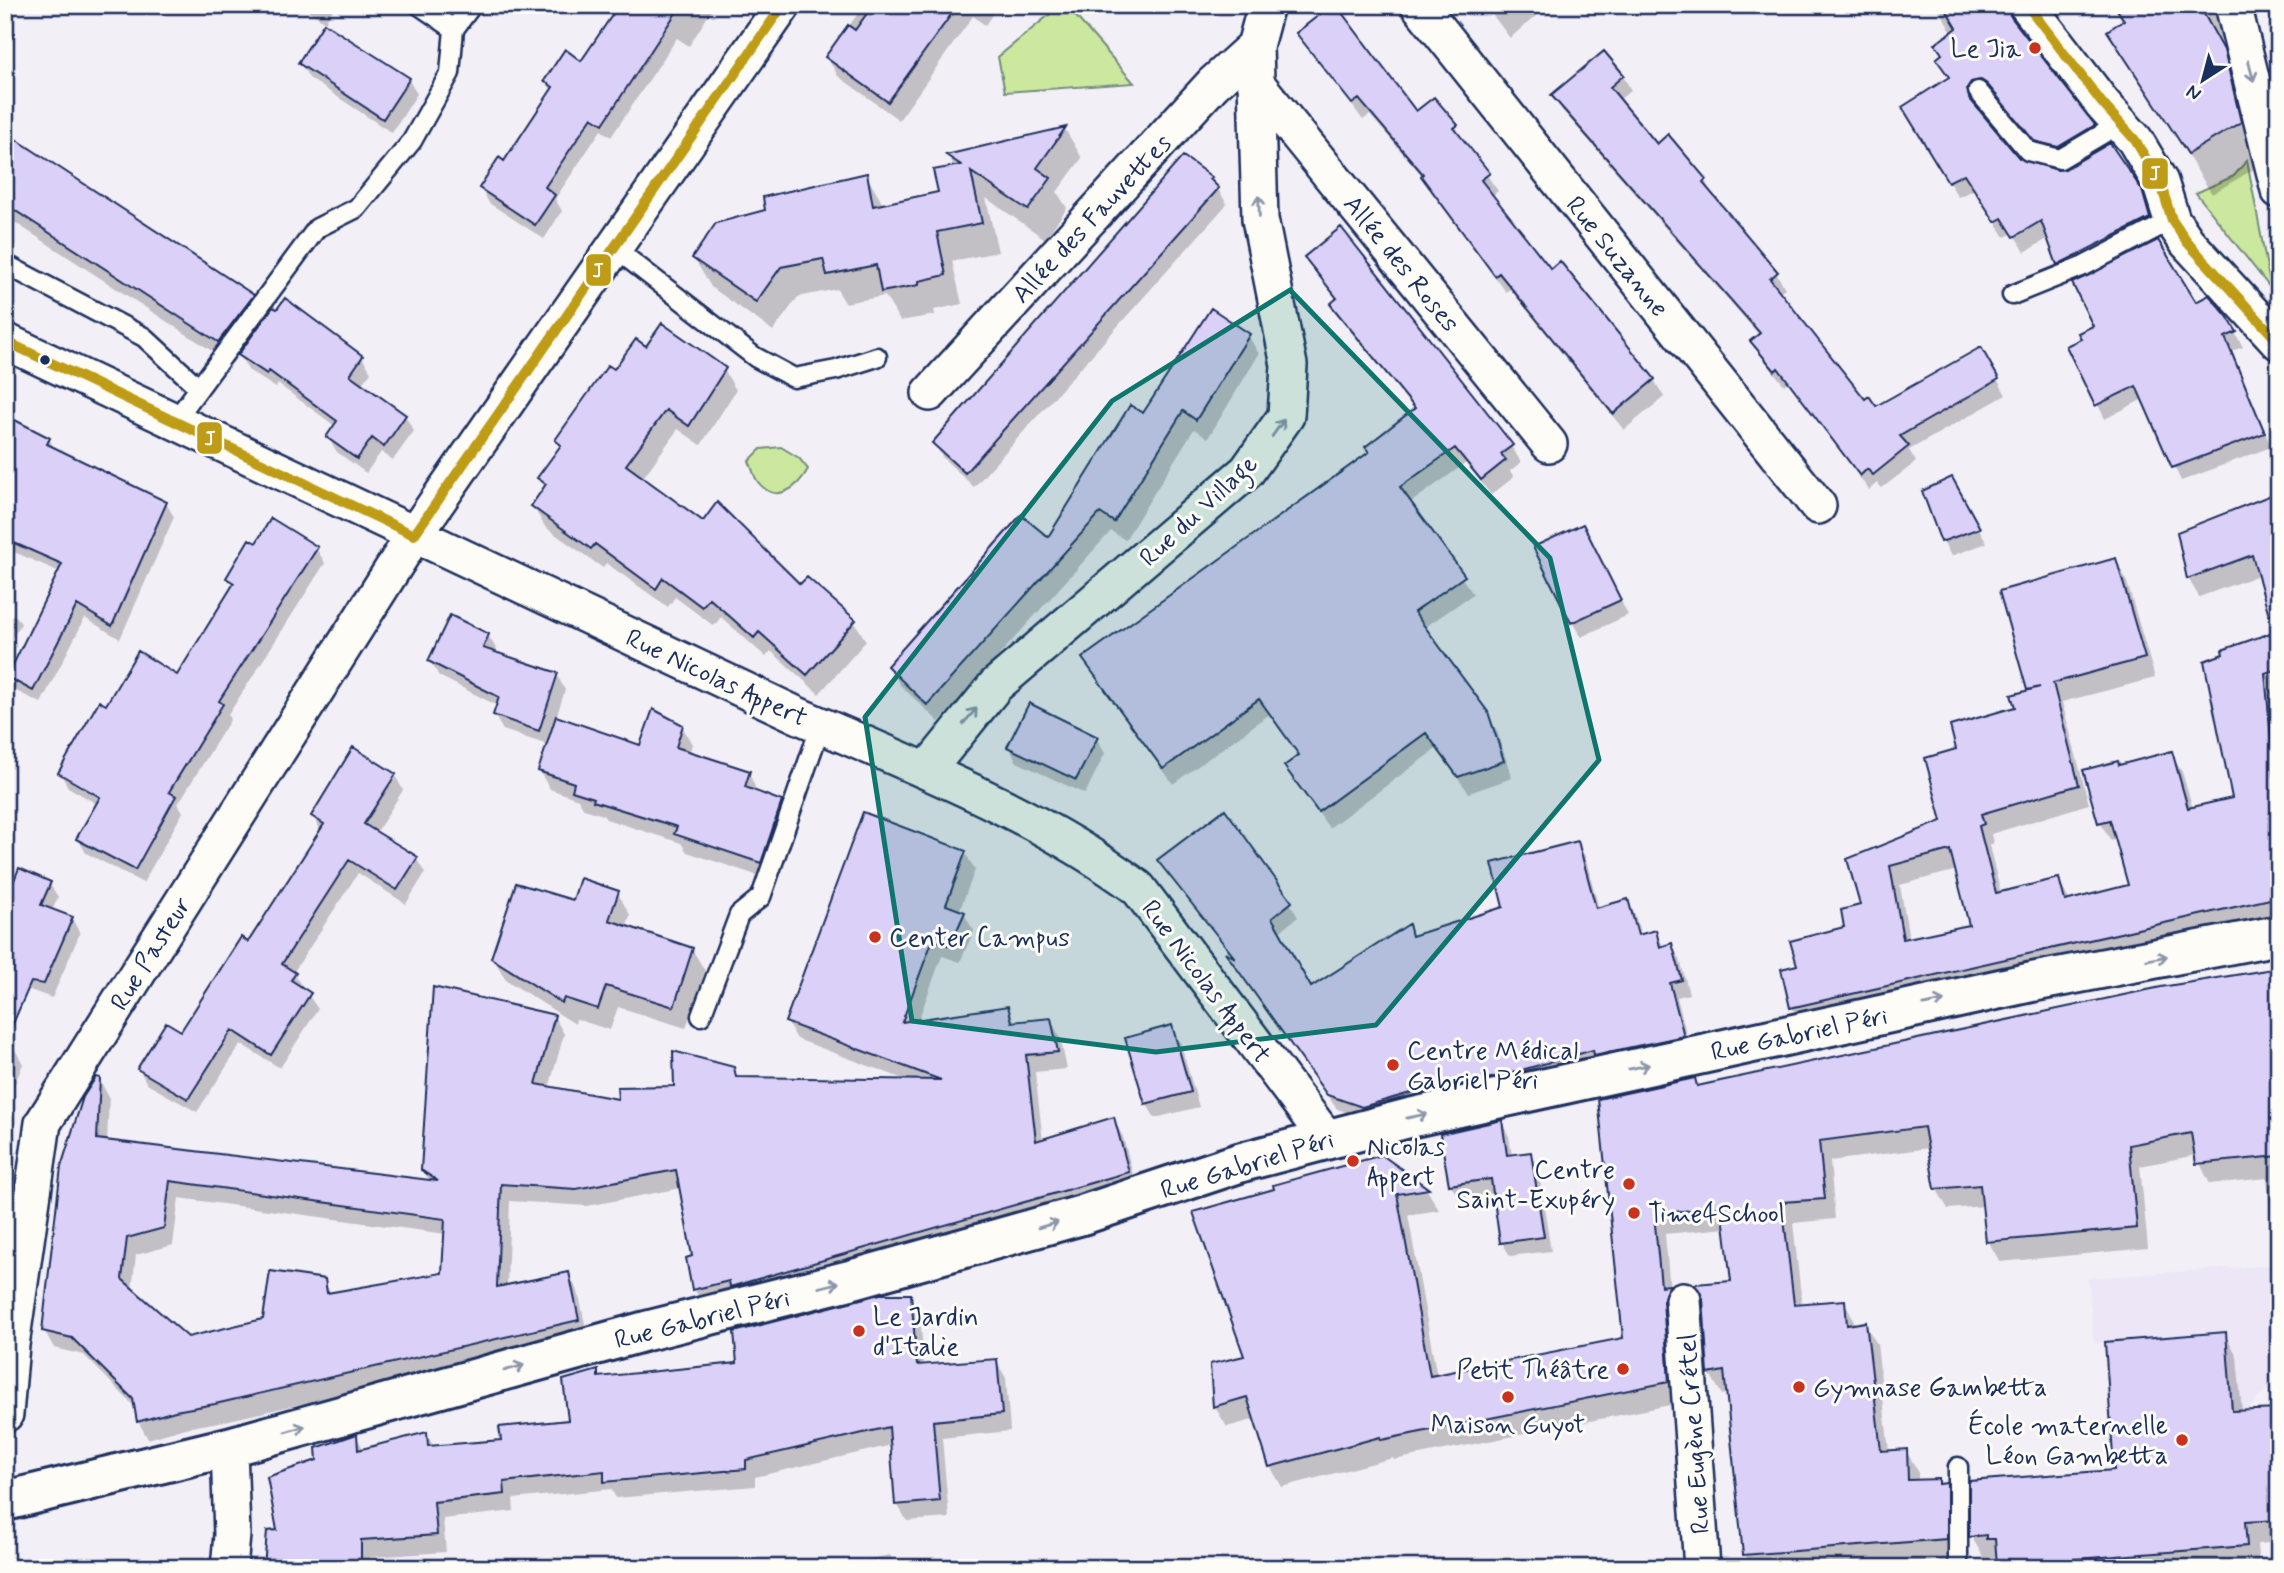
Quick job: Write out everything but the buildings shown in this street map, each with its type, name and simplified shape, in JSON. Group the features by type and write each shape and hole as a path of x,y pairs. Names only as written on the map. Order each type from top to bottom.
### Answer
{"street":[{"name":"Rue Pasteur","path":"5,1414 11,1345 43,1123 414,535 783,5"},
{"name":"Rue du Village","path":"928,769 944,745 996,685 1247,471 1286,416 1289,365 1260,219 1255,46 1266,5"},
{"name":"Rue Suzanne","path":"1419,5 1818,506"},
{"path":"2028,5 2148,160 2160,182 2172,220 2187,242 2221,275 2279,342"},
{"path":"2234,5 2269,139 2279,190"},
{"name":"Allée des Fauvettes","path":"930,393 1213,84 1255,46"},
{"name":"Allée des Roses","path":"1255,82 1549,444"},
{"name":"Rue Nicolas Appert","path":"5,341 821,725 928,769 1102,862 1138,888 1327,1139"},
{"name":"Rue Gabriel Péri","path":"5,1501 229,1447 646,1331 953,1251 1082,1215 1242,1162 1409,1118 2032,982 2279,935"},
{"name":"Rue Eugène Crétel","path":"1683,1300 1702,1568"},
{"path":"229,1447 232,1535 229,1568"}],"lane":[{"path":"419,5 454,29"},
{"path":"174,422 317,228 357,208 412,141 450,73 454,29 472,5"},
{"path":"1978,91 2028,151 2060,159 2121,123"},
{"path":"2012,295 2084,266 2172,220"},
{"path":"613,247 755,357 794,378 836,370 877,357"},
{"path":"5,264 144,337 198,387"},
{"path":"701,1016 739,915 761,897 821,725"},
{"path":"1958,1467 1958,1568"}],"highlighted area":[{"path":"1290,290 1550,558 1599,760 1376,1025 1156,1052 912,1021 865,717 1112,401"}],"shaded area":[{"name":"École maternelle Léon Gambetta","path":"2275,1265 2279,1299 2279,1388 2266,1389 2248,1410 2259,1481 2243,1505 2247,1546 1997,1565 1995,1539 1986,1539 1983,1480 2114,1470 2105,1342 2094,1344 2088,1278"}],"green space":[{"path":"1061,5 1066,5 1134,83 1005,92 998,57"},
{"path":"2247,160 2271,289 2196,193 2234,176"},
{"path":"781,447 799,458 808,469 793,488 779,493 765,489 758,482 749,461 761,449"}],"transit line":[{"name":"J","path":"414,535 783,5"},
{"name":"J","path":"2027,5 2102,103 2135,140 2160,182 2172,220 2187,242 2279,342"},
{"name":"J","path":"5,341 414,535"}],"place":[{"name":"Le Jia","path":"2035,48"},
{"name":"Center Campus","path":"875,937"},
{"name":"Centre Médical Gabriel Péri","path":"1393,1065"},
{"name":"Nicolas Appert","path":"1353,1161"},
{"name":"Centre Saint-Exupéry","path":"1629,1184"},
{"name":"Time4School","path":"1634,1213"},
{"name":"Le Jardin d'Italie","path":"859,1331"},
{"name":"Petit Théâtre","path":"1623,1369"},
{"name":"Gymnase Gambetta","path":"1799,1387"},
{"name":"Maison Guyot","path":"1508,1397"},
{"name":"École maternelle Léon Gambetta","path":"2182,1440"}]}
